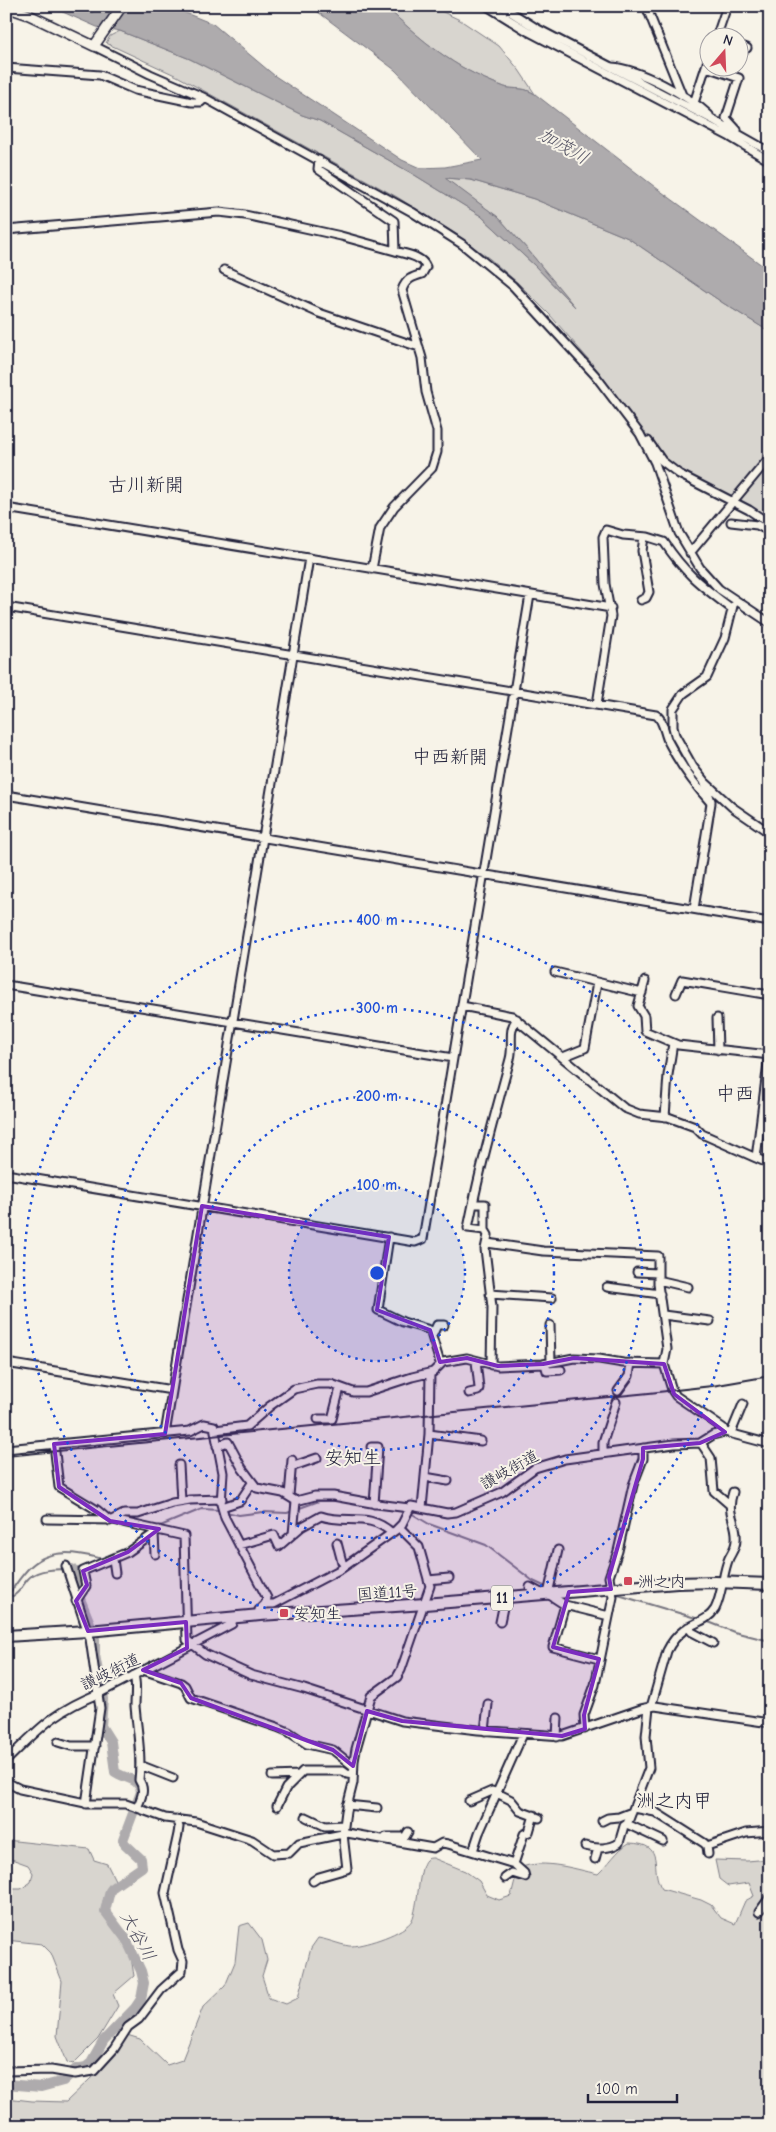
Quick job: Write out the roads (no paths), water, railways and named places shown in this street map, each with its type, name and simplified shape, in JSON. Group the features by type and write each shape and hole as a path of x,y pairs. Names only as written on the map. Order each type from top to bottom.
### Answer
{"highway":[{"name":"国道11号","path":"6,1636 677,1583 770,1584"}],"main road":[{"path":"6,6 96,43 122,6"}],"street":[{"path":"487,6 529,32 730,137 770,161"},
{"path":"501,6 536,28 770,152"},
{"path":"646,6 682,96"},
{"path":"720,28 727,6"},
{"path":"96,43 150,74 205,98 435,225 507,280 537,310 595,374 640,434 654,448 662,461 679,474 757,514 770,524"},
{"path":"609,66 631,70 682,96 694,103 714,121"},
{"path":"6,68 100,75 135,90 192,102 201,102 205,98"},
{"path":"694,103 702,78"},
{"path":"739,78 726,118 740,135"},
{"path":"318,160 318,169 394,221 395,250"},
{"path":"6,230 219,212 264,219 395,250 419,258 424,262 426,267 422,274 408,279 404,283 402,290 419,347 426,392 437,431 436,452 432,468 394,507 380,528 372,569"},
{"path":"224,270 319,314 419,347"},
{"path":"640,434 655,463 679,533 690,553 708,578 734,601 770,623"},
{"path":"690,553 770,457"},
{"path":"6,508 611,608"},
{"path":"731,522 757,525 770,532"},
{"path":"597,704 611,608 605,584 605,533 608,529 622,535 664,542 692,578 732,609"},
{"path":"641,600 646,598 648,592 642,550 644,538"},
{"path":"164,1434 309,558"},
{"path":"6,1174 420,1241 424,1235 530,595"},
{"path":"734,601 725,638 707,677 683,694 673,709 673,726 675,735 693,767 704,781 732,807 770,832"},
{"path":"6,608 651,714 660,718 664,733 676,758 686,774 711,803"},
{"path":"694,909 711,803 711,798 704,781"},
{"path":"6,795 770,922"},
{"path":"555,972 642,993"},
{"path":"676,994 682,980 770,995"},
{"path":"645,981 638,1006 644,1016 645,1031 673,1043 769,1055"},
{"path":"563,1057 585,1048 596,983"},
{"path":"6,985 453,1058"},
{"path":"462,1006 512,1016 518,1019 624,1108 640,1114 665,1117 695,1127 702,1134 770,1164"},
{"path":"717,1018 718,1050"},
{"path":"485,1230 468,1228 487,1138 512,1051 512,1029 518,1019"},
{"path":"665,1117 668,1075 673,1043"},
{"path":"756,1158 770,1047"},
{"path":"762,1111 770,1112"},
{"path":"473,1204 485,1204 485,1230 488,1235 485,1252 492,1313 491,1365"},
{"path":"215,1430 247,1426 270,1406 294,1390 331,1384 359,1393 437,1370 440,1363 433,1334 430,1330 403,1322 378,1310 389,1237"},
{"path":"487,1243 543,1251 658,1256 658,1277 666,1349 664,1364 674,1394 728,1433 770,1444"},
{"path":"637,1272 688,1287"},
{"path":"607,1288 660,1294"},
{"path":"490,1294 552,1298"},
{"path":"663,1315 710,1321"},
{"path":"433,1334 437,1325 444,1325"},
{"path":"550,1325 547,1371 561,1370"},
{"path":"440,1363 467,1358 491,1365 548,1363 574,1358 664,1364"},
{"path":"469,1393 478,1392 479,1388 476,1361"},
{"path":"6,1363 172,1390"},
{"path":"618,1391 629,1376 630,1363"},
{"path":"422,1508 429,1434 430,1373"},
{"path":"318,1419 332,1419 340,1388"},
{"path":"603,1453 603,1442 616,1402"},
{"path":"728,1433 743,1404"},
{"path":"6,1449 190,1431 204,1424 214,1426 223,1472 222,1507 225,1518 263,1589 266,1598 265,1604 259,1610 260,1615"},
{"name":"讃岐街道","path":"296,1501 315,1496 333,1496 374,1504 409,1508 411,1506 447,1513 456,1512 502,1492 542,1464 603,1453 701,1443 713,1436 728,1433"},
{"path":"429,1434 481,1441"},
{"path":"217,1446 228,1442 236,1459 257,1488 289,1496 296,1501 293,1534"},
{"path":"701,1443 711,1458 714,1491 729,1504"},
{"path":"54,1444 60,1487 111,1520"},
{"path":"371,1446 378,1447 374,1504"},
{"path":"585,1729 584,1715 595,1685 612,1597 609,1577 618,1551 633,1486 643,1459 642,1448"},
{"path":"289,1496 292,1463 317,1458"},
{"path":"179,1465 182,1501"},
{"path":"425,1477 448,1481"},
{"path":"222,1507 240,1501 252,1483"},
{"path":"585,1846 598,1848 617,1844 633,1810 649,1768 646,1736 650,1707 667,1651 676,1636 688,1627 698,1624 711,1614 719,1598 726,1567 736,1541 729,1504 733,1492"},
{"path":"111,1520 124,1514 138,1514 182,1501 222,1499"},
{"path":"265,1604 274,1604 345,1566 399,1527 409,1508"},
{"path":"239,1545 274,1534 279,1546 301,1527 321,1516 333,1520 367,1519 392,1533"},
{"path":"47,1519 111,1520 181,1535 185,1538 187,1640 205,1654 251,1675 304,1689 402,1721 485,1731 557,1736 585,1729 650,1707 770,1723"},
{"path":"313,1881 319,1877 347,1869 343,1834 344,1825 353,1782 353,1766 371,1696 397,1677 401,1670 429,1591 419,1547 399,1527"},
{"path":"155,1554 157,1531"},
{"path":"76,1601 86,1586 83,1571 136,1547 157,1531"},
{"path":"337,1542 342,1562 345,1566"},
{"path":"545,1594 558,1550"},
{"path":"113,1559 115,1573"},
{"path":"66,1566 76,1601 88,1631 101,1692 86,1804"},
{"path":"428,1580 449,1578"},
{"path":"530,1587 565,1605 609,1616"},
{"path":"500,1622 505,1598"},
{"path":"565,1605 553,1647 599,1659"},
{"name":"讃岐街道","path":"6,1761 32,1734 56,1714 194,1645 232,1624 233,1617"},
{"path":"688,1627 692,1632 713,1642"},
{"path":"143,1670 182,1683 191,1698 277,1727 314,1747 333,1750 353,1766"},
{"path":"134,1675 140,1766 138,1780 142,1784 143,1792 137,1808"},
{"path":"485,1731 488,1704"},
{"path":"557,1736 558,1718"},
{"path":"473,1850 523,1734"},
{"path":"58,1742 71,1746 95,1746"},
{"path":"140,1766 173,1778"},
{"path":"277,1806 286,1788 303,1771 343,1771 353,1775"},
{"path":"272,1776 299,1775"},
{"path":"6,1782 20,1789 86,1804 126,1804 160,1816 196,1822 252,1840 273,1854 289,1853 295,1845 347,1833 433,1848 442,1843 448,1844 473,1850 514,1864 524,1873 525,1877 512,1873 505,1878"},
{"path":"469,1801 492,1792 497,1793 511,1800 520,1810 536,1817 529,1832 524,1834 514,1864"},
{"path":"347,1805 377,1808"},
{"path":"602,1821 608,1818 619,1817 633,1810 655,1812 707,1850 746,1833 770,1831"},
{"path":"306,1817 325,1826 344,1825"},
{"path":"6,2071 51,2070 75,2074 94,2071 114,2049 128,2027 138,2019 161,1990 182,1971 183,1961 177,1946 165,1893 178,1834 179,1827 176,1820"},
{"path":"315,1840 317,1823"},
{"path":"627,1824 662,1841"},
{"path":"384,1839 387,1837 406,1837 408,1832"},
{"path":"595,1859 598,1848"},
{"path":"759,1912 770,1897"}],"water":[{"name":"加茂川","path":"49,6 76,6 93,13 90,6 168,6 213,24 275,76 402,160 420,168 445,167 482,160 395,70 310,6 385,6 426,42 469,71 504,87 525,90 535,94 655,187 770,271 770,332 723,303 628,238 534,199 471,180 445,178 498,217 575,307 534,265 481,216 413,174 320,121 302,115 190,59 120,31 97,27"}],"waterway":[{"path":"297,1509 319,1501 341,1501"},
{"path":"365,1505 397,1510"},
{"path":"158,1527 202,1509 219,1510"},
{"path":"226,1512 239,1515 263,1512 287,1513 293,1511"},
{"path":"409,1512 429,1524 486,1545 533,1581 546,1587"},
{"path":"8,1595 28,1569 47,1556 65,1553 103,1559"},
{"path":"71,1569 83,1568"},
{"path":"6,1597 8,1595 13,1596 35,1574 66,1569"},
{"name":"大谷川","path":"72,1569 78,1594 92,1628"},
{"path":"551,1587 591,1586"},
{"path":"615,1594 699,1619"},
{"path":"706,1621 734,1632 770,1641"},
{"name":"大谷川","path":"6,2084 41,2087 63,2081 76,2069 86,2067 91,2063 104,2040 135,2008 141,1999 144,1983 141,1971 126,1939 105,1911 110,1891 113,1887 142,1867 141,1859 123,1840 141,1792 140,1787 135,1781 115,1772 111,1742 101,1726 103,1699 95,1655 95,1639"}],"railway":[{"path":"6,1456 649,1393 712,1386 770,1376"}],"place":[{"name":"洲之内","path":"628,1581"},
{"name":"安知生","path":"284,1613"}],"district":[{"name":"古川新開","path":"146,484"},
{"name":"中西新開","path":"450,756"},
{"name":"中西","path":"735,1093"},
{"name":"安知生","path":"353,1457"},
{"name":"洲之内甲","path":"674,1800"}]}
